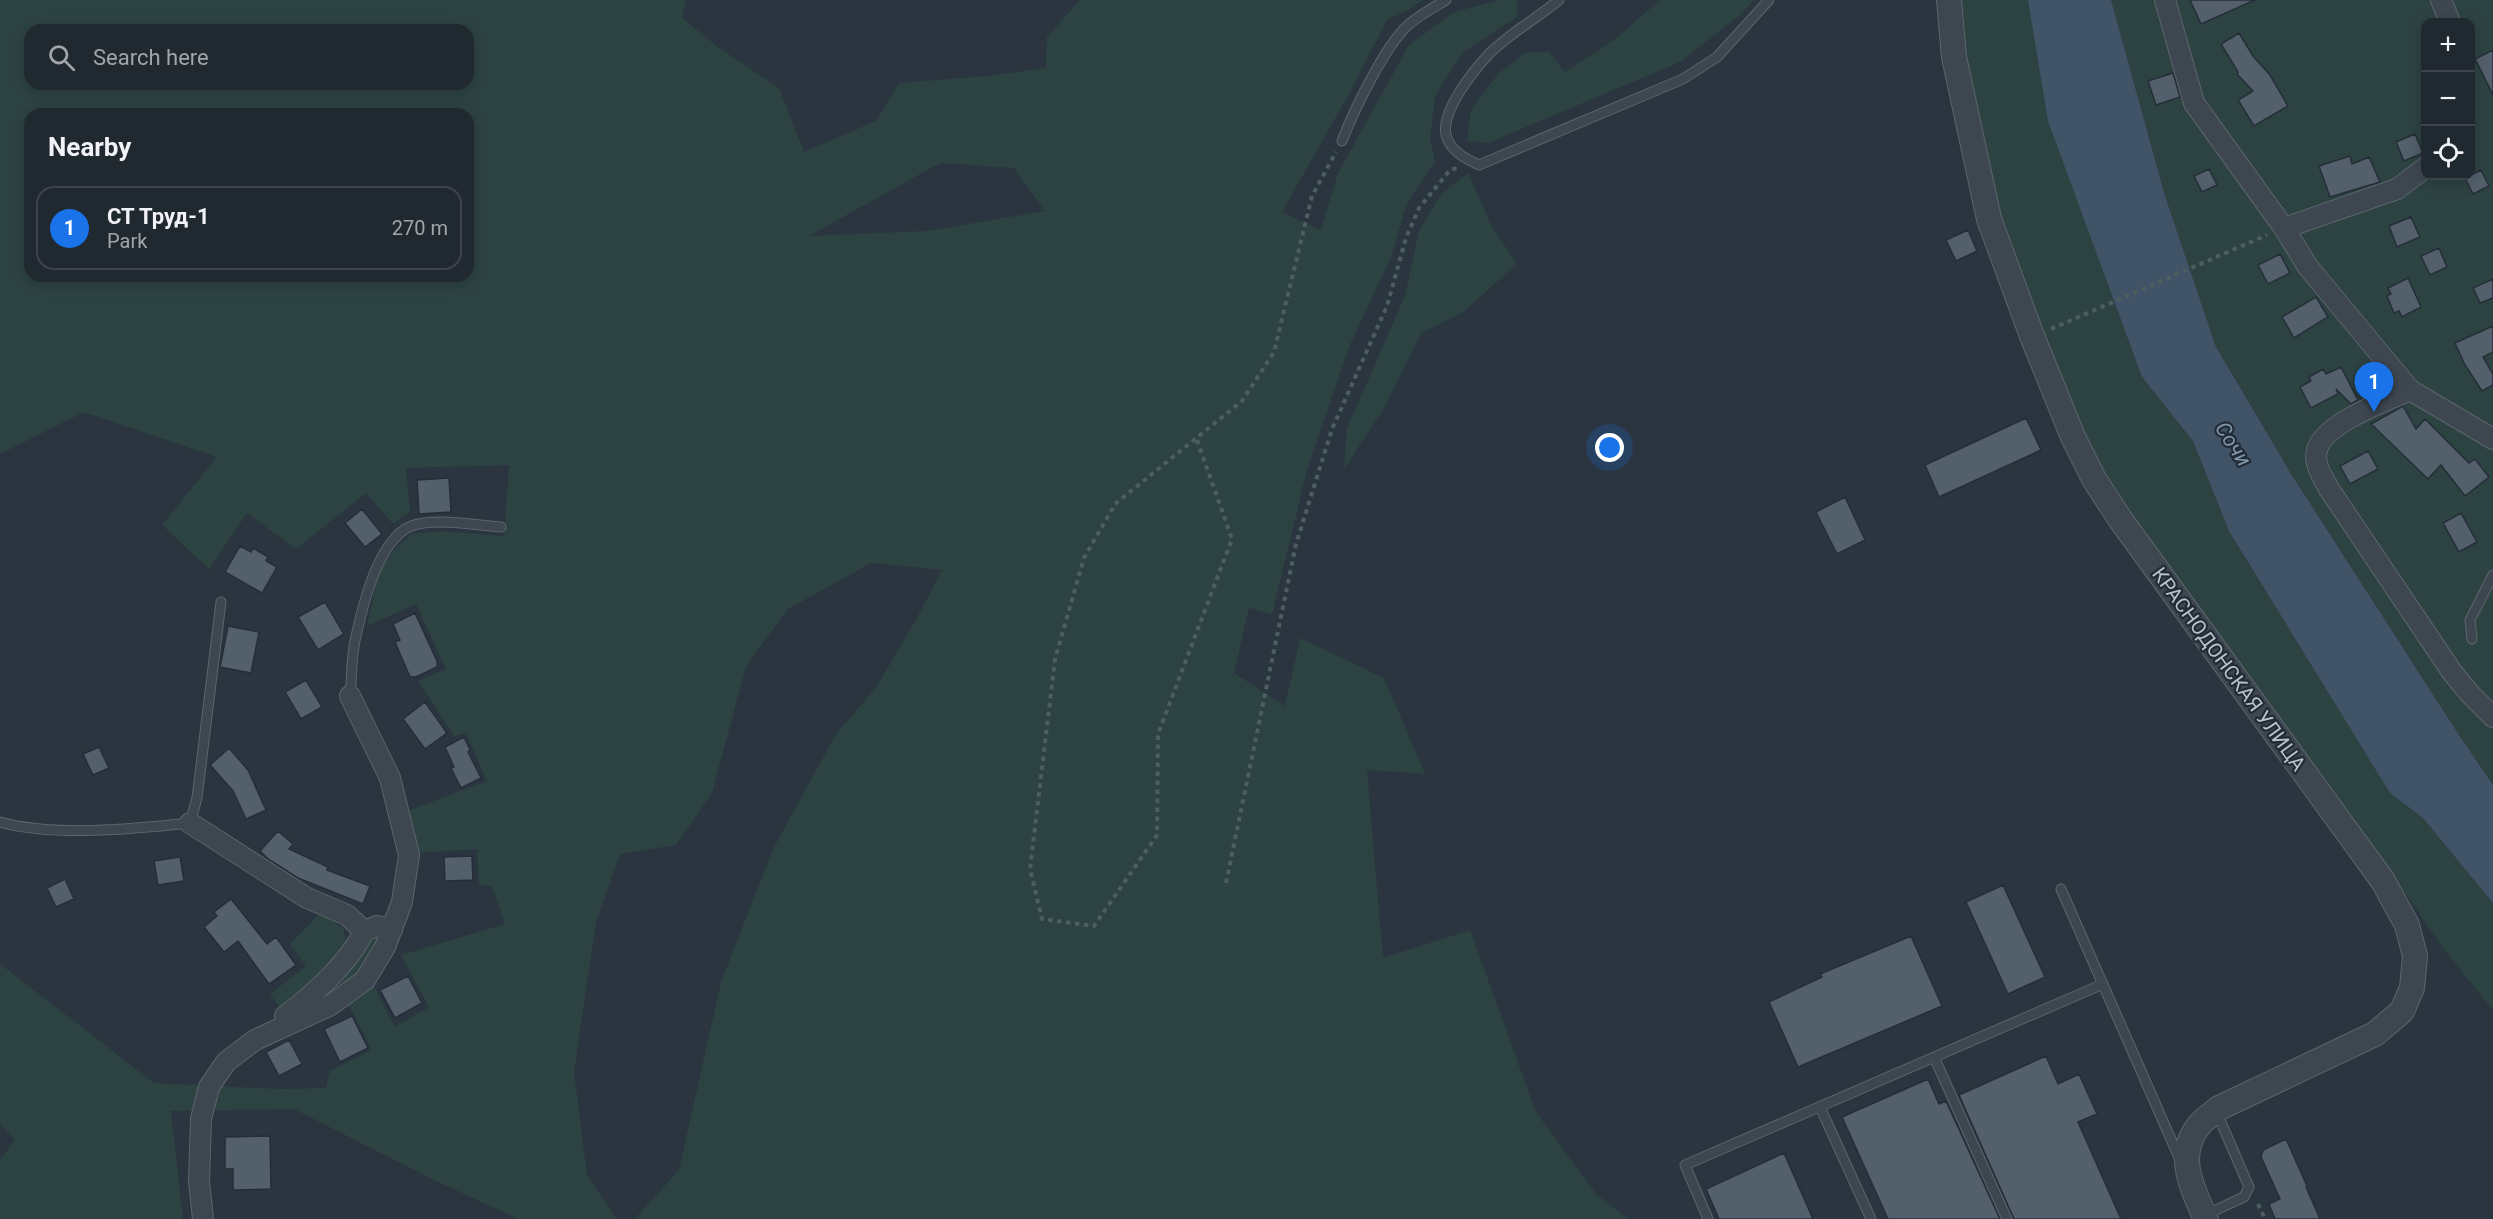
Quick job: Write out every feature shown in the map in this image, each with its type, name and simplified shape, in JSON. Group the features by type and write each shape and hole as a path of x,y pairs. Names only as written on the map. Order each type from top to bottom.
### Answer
{"street":[{"name":"КРАСНОДОНСКАЯ УЛИЦА","path":"1949,0 1954,57 1989,219 2073,437 2094,479 2120,519 2383,881 2407,925 2415,956 2412,988 2402,1011 2375,1034 2216,1111 2201,1124 2188,1145 2186,1168 2206,1217"},
{"path":"2165,0 2194,103 2284,228 2308,267 2410,390 2493,439"},
{"path":"2441,0 2448,18"},
{"path":"2284,228 2397,189 2421,171"},
{"path":"2410,390 2347,420 2328,432 2317,450 2318,470 2452,672 2493,717"},
{"path":"255,1040 332,1005 365,980 385,947 402,902 409,855 390,778 351,696"},
{"path":"190,824 306,898 347,915 364,931"},
{"path":"203,1219 199,1181 201,1119 209,1087 226,1062 309,998 358,944 364,931 377,926 392,930"}],"lane":[{"path":"1342,141 1379,67 1406,28 1424,13 1446,0"},
{"path":"1559,0 1489,54 1465,84 1449,111 1446,134 1452,146 1461,156 1479,165 1683,79 1717,57 1769,0"},
{"path":"351,696 354,642 373,574 403,530 417,524 501,527"},
{"path":"2472,639 2470,620 2493,575"},
{"path":"0,822 25,829 151,828 190,824 197,798 221,602"},
{"path":"2061,890 2193,1189"},
{"path":"1708,1219 1684,1165 2103,984"},
{"path":"1934,1057 2007,1219"},
{"path":"1820,1107 1871,1219"},
{"path":"2206,1217 2244,1197 2249,1187 2216,1111"}],"path":[{"path":"1197,440 1232,539 1158,734 1157,835 1094,926 1042,919 1030,869 1055,659 1084,558 1115,504 1197,440 1242,401 1274,352 1312,196 1342,141"},
{"path":"1226,883 1296,544 1332,429 1387,306 1406,238 1419,208 1450,170 1479,165"},
{"path":"2043,332 2284,228"},
{"path":"2258,1204 2265,1219"}],"green space":[{"path":"0,0 686,0 682,18 718,47 779,88 804,152 876,121 899,83 988,76 1046,68 1047,37 1080,0 1422,0 1409,10 1387,20 1349,94 1282,212 1321,230 1338,173 1409,45 1454,12 1500,0 1517,0 1517,17 1462,53 1435,96 1430,139 1435,162 1407,203 1391,257 1349,347 1307,470 1272,614 1249,608 1234,673 1285,706 1300,638 1384,678 1425,774 1367,770 1383,958 1470,930 1536,1112 1596,1194 1628,1219 635,1219 679,1170 721,982 774,847 835,736 877,686 942,570 871,563 788,609 746,666 712,793 676,845 620,854 596,922 574,1072 587,1175 617,1219 518,1219 434,1180 294,1109 171,1111 183,1219 0,1219 0,1160 15,1140 0,1124 0,964 154,1083 279,1089 326,1088 330,1071 372,1050 346,999 371,981 395,1027 429,1007 401,955 505,924 492,886 479,885 477,849 418,853 405,812 487,781 466,733 454,736 418,681 446,669 416,604 367,626 378,574 393,551 412,534 440,531 504,536 509,465 406,468 410,512 393,524 366,493 296,549 247,513 209,569 162,525 217,457 84,412 0,454","holes":["940,163 1014,168 1045,211 927,231 809,236"]},
{"path":"1660,0 1754,0 1741,14 1680,62 1488,143 1467,141 1471,110 1498,74 1527,52 1549,52 1565,72 1614,40"},
{"path":"1959,0 2030,0 2114,300 2142,377 2193,441 2229,531 2390,792 2423,818 2493,903 2493,1010 2443,948 2371,843 2106,480 2055,371 2037,312 1998,219 1964,51"},
{"path":"2111,0 2493,0 2493,785 2293,477 2216,347 2165,196"},
{"path":"1468,173 1492,227 1517,264 1463,312 1421,333 1383,410 1344,469 1347,428 1405,296 1419,231 1441,194"},
{"path":"321,912 343,928 347,946 311,987 281,1010 270,994 306,966 290,944"},
{"path":"378,931 386,938 362,977 330,1001 311,1000"}],"water":[{"name":"Сочи","path":"2028,0 2111,0 2165,196 2216,347 2293,477 2493,785 2493,903 2423,818 2390,793 2229,531 2193,441 2142,377 2048,121"}],"building":[{"path":"2190,0 2255,0 2201,24"},
{"path":"2239,33 2253,56 2270,75 2288,106 2254,126 2238,100 2253,91 2237,74 2238,72 2221,44"},
{"path":"2493,50 2493,95 2475,59"},
{"path":"2173,73 2180,97 2156,105 2148,81"},
{"path":"2415,134 2421,154 2404,161 2396,142"},
{"path":"2350,156 2352,164 2369,157 2380,182 2330,197 2319,166"},
{"path":"2209,169 2217,185 2202,192 2194,176"},
{"path":"2481,170 2489,186 2473,194 2466,180 2475,180 2475,173"},
{"path":"2411,217 2420,237 2397,247 2389,226"},
{"path":"1968,230 1977,251 1956,261 1946,240"},
{"path":"2439,248 2447,267 2430,275 2421,256"},
{"path":"2280,254 2290,273 2268,284 2258,265"},
{"path":"2408,278 2421,307 2402,317 2399,311 2394,313 2387,296 2391,294 2388,288"},
{"path":"2493,279 2493,298 2480,303 2473,288"},
{"path":"2316,297 2328,317 2294,338 2282,317"},
{"path":"2493,326 2493,352 2483,357 2493,374 2493,385 2482,391 2465,365 2455,343"},
{"path":"2341,367 2358,400 2351,404 2336,389 2338,394 2311,408 2300,387 2311,381 2309,377 2323,369 2326,374"},
{"path":"2403,406 2416,429 2425,419 2469,463 2475,459 2489,477 2465,496 2441,465 2428,479 2371,424"},
{"path":"2026,418 2041,450 1939,497 1925,465"},
{"path":"2368,451 2378,469 2350,484 2340,466"},
{"path":"449,478 451,512 419,514 417,480"},
{"path":"1845,497 1865,540 1837,554 1816,512"},
{"path":"362,509 382,534 365,547 345,523"},
{"path":"2461,513 2477,542 2459,552 2443,523"},
{"path":"240,546 251,552 253,548 268,557 266,561 277,567 262,593 225,572"},
{"path":"325,602 344,634 318,650 298,617"},
{"path":"415,613 437,661 437,667 416,677 410,677 395,642 400,640 393,624"},
{"path":"228,626 259,632 251,673 220,667"},
{"path":"306,680 322,707 301,719 285,692"},
{"path":"425,702 447,733 425,749 403,719"},
{"path":"464,737 470,750 468,752 481,778 461,788 451,768 454,767 445,747"},
{"path":"99,747 109,768 93,775 83,754"},
{"path":"229,748 248,770 266,810 246,819 233,791 210,765"},
{"path":"278,831 293,844 289,849 328,867 327,870 370,886 363,904 298,878 268,859 260,851"},
{"path":"472,856 473,880 445,881 444,857"},
{"path":"180,857 184,881 158,885 154,861"},
{"path":"65,879 74,899 56,907 47,888"},
{"path":"2003,885 2045,977 2008,994 1966,902"},
{"path":"231,899 267,944 276,937 296,965 269,984 238,941 224,952 204,927 217,916 214,912"},
{"path":"1911,936 1942,1006 1798,1067 1769,1002 1822,977 1820,974"},
{"path":"408,976 422,1003 395,1018 380,990"},
{"path":"352,1016 368,1048 340,1062 324,1029"},
{"path":"289,1040 302,1064 279,1076 266,1052"},
{"path":"2046,1056 2058,1084 2079,1074 2097,1114 2078,1122 2121,1219 2014,1219 1959,1095"},
{"path":"1928,1079 1939,1104 1946,1101 2000,1219 1888,1219 1842,1117"},
{"path":"270,1136 271,1189 233,1190 233,1169 225,1169 225,1137"},
{"path":"2286,1139 2320,1219 2275,1219 2269,1204 2280,1199 2261,1157 2263,1150"},
{"path":"1784,1153 1813,1219 1719,1219 1706,1189"}],"place":[{"name":"СТ Труд-1","path":"2374,412"}]}
